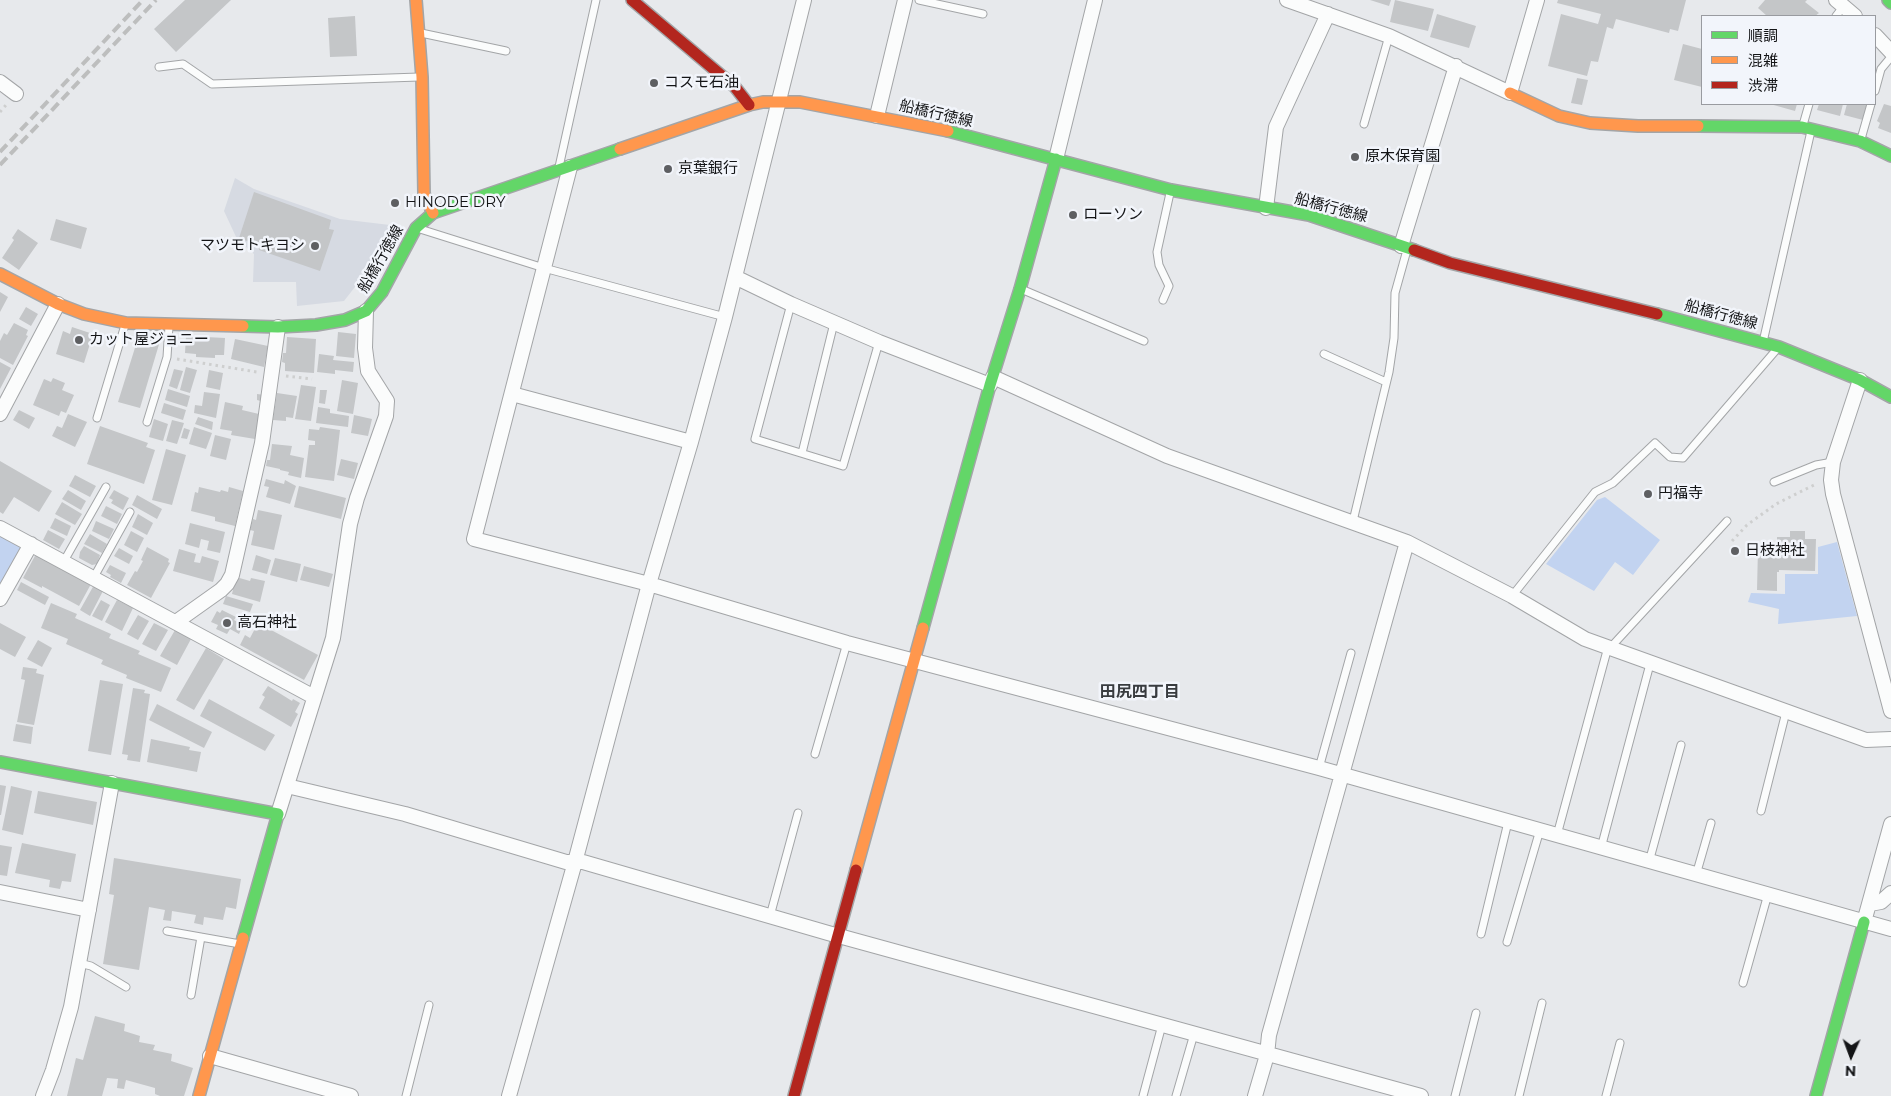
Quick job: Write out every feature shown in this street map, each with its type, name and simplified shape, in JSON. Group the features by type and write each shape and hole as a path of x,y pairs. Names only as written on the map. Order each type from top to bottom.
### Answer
{"main road":[{"path":"416,0 422,77 424,194 433,213"},
{"path":"632,0 735,87 748,105"},
{"path":"1888,0 1891,3"},
{"path":"1510,93 1559,116 1590,124 1807,128 1860,140 1891,156"},
{"name":"船橋行徳線","path":"0,274 58,304 84,314 126,323 278,327 345,320 366,311 382,292 416,228 433,213 748,105 800,102 928,126 1171,190 1309,215 1450,263 1661,314 1779,347 1860,380 1891,397"},
{"path":"794,1096 992,381 1056,159"},
{"path":"0,762 278,814 199,1096"},
{"path":"1816,1096 1864,922"}],"street":[{"path":"509,1096 575,862 648,584 691,442 725,317 804,0"},
{"path":"877,116 905,0"},
{"path":"1056,159 1095,0"},
{"path":"1287,0 1389,36 1510,93 1537,0"},
{"path":"1838,8 1853,15"},
{"path":"1266,208 1276,127 1328,14"},
{"path":"1876,35 1891,52"},
{"path":"1404,248 1456,66"},
{"path":"0,82 16,94"},
{"path":"564,168 544,268 474,539 648,584 847,643 1319,768 1341,776 1557,834 1649,862 1891,929"},
{"path":"735,277 790,304 879,342 992,381 1167,456 1353,521 1407,542 1512,596 1585,639 1650,664 1866,740 1891,739"},
{"path":"0,414 58,304"},
{"path":"278,814 333,638 350,524 357,498 386,416 387,401 368,371 365,348 366,311"},
{"path":"176,622 221,590 232,575 262,443 278,327"},
{"path":"1860,380 1833,462 1831,480 1833,494 1891,710"},
{"path":"512,394 691,442"},
{"path":"0,528 314,697"},
{"path":"1255,1096 1267,1055 1269,1035 1407,542"},
{"path":"0,599 31,544"},
{"path":"43,1096 53,1070 70,1007 112,783"},
{"path":"287,786 405,814 566,862 582,862 1267,1055 1421,1096"},
{"path":"1864,922 1891,824"},
{"path":"0,892 89,910"},
{"path":"1870,904 1881,902 1891,893"},
{"path":"210,1056 351,1096"}],"lane":[{"path":"564,168 596,0"},
{"path":"919,0 983,14"},
{"path":"419,33 506,52"},
{"path":"1364,124 1389,36"},
{"path":"1876,87 1881,68 1891,57"},
{"path":"159,67 183,64 212,84 422,77"},
{"path":"1763,342 1807,128 1809,105"},
{"path":"1860,140 1871,105"},
{"path":"1163,300 1169,286 1157,252 1171,190"},
{"path":"416,228 544,268 725,317"},
{"path":"1353,521 1386,382 1394,338 1395,293 1404,248"},
{"path":"1020,289 1144,341"},
{"path":"790,304 756,439 844,466 879,342"},
{"path":"97,418 126,323"},
{"path":"802,453 834,323"},
{"path":"147,422 167,357 169,324"},
{"path":"1512,596 1595,492 1612,483 1655,443 1670,457 1683,458 1779,347"},
{"path":"1324,354 1386,382"},
{"path":"1774,482 1816,464 1833,462"},
{"path":"64,561 106,486"},
{"path":"94,577 130,512"},
{"path":"1557,834 1609,648 1727,520"},
{"path":"815,754 847,643"},
{"path":"1319,768 1351,653"},
{"path":"1601,848 1650,664"},
{"path":"1761,811 1786,712"},
{"path":"1649,862 1681,745"},
{"path":"770,916 798,812"},
{"path":"1481,934 1508,822"},
{"path":"1696,875 1711,823"},
{"path":"1507,942 1540,830"},
{"path":"1743,983 1768,894"},
{"path":"168,931 241,944"},
{"path":"191,994 201,937"},
{"path":"79,963 91,966 126,987"},
{"path":"1519,1096 1542,1002"},
{"path":"406,1096 429,1004"},
{"path":"1455,1096 1476,1013"},
{"path":"1143,1096 1162,1025"},
{"path":"1176,1096 1194,1034"},
{"path":"1606,1096 1620,1043"}],"path":[{"path":"167,357 312,379"},
{"path":"1732,541 1747,525 1776,504 1823,480 1831,480"}],"shaded area":[{"name":"マツモトキヨシ","path":"235,178 254,189 340,219 398,226 376,260 344,301 297,306 296,282 253,282 254,254 237,239 224,211"},
{"path":"1605,497 1660,540 1633,575 1615,562 1594,591 1546,564 1597,500"},
{"path":"0,532 18,542 20,548 0,586"},
{"path":"1837,542 1857,616 1778,624 1779,609 1748,602 1751,593 1785,594 1785,574 1818,574 1818,547"}],"building":[{"path":"185,0 231,0 176,52 154,29"},
{"path":"1370,0 1391,0 1389,6"},
{"path":"1395,0 1434,9 1428,31 1390,22"},
{"path":"1558,0 1686,0 1678,31 1670,29 1669,33 1616,19 1613,29 1607,27 1598,62 1591,61 1587,76 1548,66 1561,14 1598,24 1601,14 1557,3"},
{"path":"1765,0 1807,0 1805,2 1819,13 1816,15 1766,15 1758,8"},
{"path":"1437,14 1476,26 1469,48 1430,37"},
{"path":"355,16 357,56 330,57 328,18"},
{"path":"1683,44 1701,49 1701,87 1674,80"},
{"path":"1577,78 1588,80 1582,105 1571,103"},
{"path":"1884,104 1891,106 1891,133 1878,128 1880,123 1877,121"},
{"path":"1774,105 1797,105 1795,111"},
{"path":"1819,105 1843,105 1840,116 1817,110"},
{"path":"1847,105 1867,105 1863,120 1844,115"},
{"path":"254,192 331,220 329,229 334,230 320,271 259,250 260,246 239,238"},
{"path":"56,219 87,228 81,249 50,240"},
{"path":"18,229 38,243 19,270 2,258 14,240 12,238"},
{"path":"0,292 8,297 0,312"},
{"path":"26,307 38,314 31,326 19,319"},
{"path":"14,323 28,330 26,335 28,336 13,365 0,358 0,341 4,333 7,335"},
{"path":"72,327 93,334 84,363 56,354 63,331 70,334"},
{"path":"338,332 356,334 354,358 336,356"},
{"path":"139,335 160,341 140,408 118,402"},
{"path":"186,336 225,338 224,355 215,355 215,358 196,357 196,354 185,353"},
{"path":"287,337 316,339 314,373 285,371 285,363 282,362 283,353 286,353"},
{"path":"235,339 268,346 264,367 231,359"},
{"path":"319,354 334,356 333,360 354,362 353,372 335,370 335,374 317,372"},
{"path":"0,362 11,368 0,389"},
{"path":"186,367 197,370 190,393 180,390"},
{"path":"174,369 183,371 177,389 169,386"},
{"path":"209,370 223,373 220,390 206,387"},
{"path":"53,378 65,383 62,390 74,395 66,413 61,411 59,416 33,405 44,379 51,382"},
{"path":"342,380 358,383 353,414 337,411"},
{"path":"301,385 316,387 311,421 295,419"},
{"path":"168,389 190,396 187,407 165,400"},
{"path":"320,390 327,390 325,404 319,403"},
{"path":"204,392 220,394 216,418 194,413 195,405 202,406"},
{"path":"277,393 297,396 293,418 286,417 286,421 273,420"},
{"path":"257,394 265,395 264,402 257,400"},
{"path":"225,402 243,406 242,410 259,414 255,439 231,435 232,431 220,429"},
{"path":"164,403 186,410 183,420 161,413"},
{"path":"318,407 330,409 330,413 349,416 348,427 316,423"},
{"path":"19,410 35,418 29,429 13,420"},
{"path":"68,414 87,422 75,447 52,436 57,426 62,428"},
{"path":"354,415 372,419 368,436 351,433"},
{"path":"198,417 213,422 212,430 195,424"},
{"path":"154,419 168,424 163,441 149,437"},
{"path":"172,420 184,423 177,444 166,441"},
{"path":"100,426 148,443 146,447 155,450 144,484 87,464"},
{"path":"194,427 212,433 206,449 189,444"},
{"path":"320,427 340,430 334,481 305,477 309,445 315,445 315,441 308,440 309,429 319,430"},
{"path":"184,428 190,430 187,439 181,438"},
{"path":"215,435 231,439 226,460 210,456"},
{"path":"272,444 292,446 290,455 304,458 301,478 288,475 289,472 266,466 267,460 270,460"},
{"path":"166,449 186,455 172,505 152,500"},
{"path":"341,459 358,463 354,479 337,475"},
{"path":"0,461 52,491 39,512 14,497 3,514 0,512"},
{"path":"75,475 96,486 90,497 69,486"},
{"path":"266,479 284,484 285,480 296,486 290,504 266,497 269,487 264,486"},
{"path":"299,486 346,498 341,519 294,507"},
{"path":"199,487 220,492 221,490 228,492 229,487 243,491 235,526 215,521 215,517 191,511 195,492 198,493"},
{"path":"68,490 86,501 81,510 62,499"},
{"path":"114,490 129,498 123,510 111,503 113,500 109,498"},
{"path":"137,495 162,509 157,519 132,505"},
{"path":"62,502 82,514 75,525 55,514"},
{"path":"106,506 122,514 117,524 101,516"},
{"path":"258,510 282,515 274,550 251,545 254,531 250,530 253,519 256,520"},
{"path":"138,514 153,523 147,535 132,527"},
{"path":"55,518 71,526 67,536 50,528"},
{"path":"96,521 114,529 109,539 92,531"},
{"path":"190,523 225,532 220,553 207,550 209,541 201,539 199,548 185,544"},
{"path":"48,530 65,539 59,549 43,540"},
{"path":"131,531 144,538 137,552 124,545"},
{"path":"1790,531 1805,531 1805,539 1816,539 1815,571 1779,570 1777,572 1777,591 1757,590 1758,548 1777,546 1777,537 1790,537"},
{"path":"90,534 107,544 102,553 84,544"},
{"path":"84,546 100,555 97,564 92,565 79,558"},
{"path":"147,547 169,559 168,562 170,563 151,598 127,585 143,561 141,560"},
{"path":"119,548 133,556 129,564 114,556"},
{"path":"179,549 196,554 194,562 200,563 202,556 219,561 213,582 173,571"},
{"path":"36,554 91,584 79,606 23,578"},
{"path":"256,555 271,560 267,574 252,570"},
{"path":"275,558 301,564 297,582 270,575"},
{"path":"110,565 126,573 121,583 110,577 111,575 106,572"},
{"path":"304,566 333,574 329,587 300,580"},
{"path":"236,577 250,581 251,578 265,581 260,602 232,594"},
{"path":"21,582 49,597 45,605 17,590"},
{"path":"94,585 103,591 90,616 80,610"},
{"path":"226,596 253,604 250,612 223,604"},
{"path":"101,600 110,605 102,621 92,616"},
{"path":"117,600 133,608 122,631 105,622"},
{"path":"51,603 77,614 75,618 111,634 109,638 140,651 138,654 171,668 161,692 126,678 127,675 101,664 103,660 66,644 68,639 41,628"},
{"name":"高石神社","path":"222,610 236,617 234,620 243,625 239,634 230,629 227,634 216,629 218,625 211,622 217,611 220,613"},
{"path":"138,615 149,621 138,640 127,634"},
{"path":"0,623 26,637 15,657 0,649"},
{"path":"154,623 168,630 156,651 142,644"},
{"path":"258,623 318,655 304,680 240,645 245,635 250,638"},
{"path":"175,630 191,639 177,665 160,656"},
{"path":"38,640 52,648 42,667 27,659"},
{"path":"206,648 224,659 194,710 176,700"},
{"path":"23,667 37,669 36,673 44,675 34,725 17,722 25,680 21,679"},
{"path":"100,680 123,684 111,755 88,751"},
{"path":"268,686 292,701 293,699 300,703 295,712 298,714 291,727 259,708 265,697 262,695"},
{"path":"133,688 145,690 144,693 150,694 140,762 127,760 128,755 122,754"},
{"path":"209,699 275,735 265,751 200,716"},
{"path":"157,704 212,732 204,748 149,720"},
{"path":"16,724 33,727 31,744 13,741"},
{"path":"151,739 190,747 189,750 201,752 197,772 147,762"},
{"path":"0,785 6,786 1,815 0,815"},
{"path":"11,786 32,791 23,835 2,830"},
{"path":"38,791 97,802 93,825 34,813"},
{"path":"22,843 76,854 71,882 62,881 60,889 49,887 50,880 15,873"},
{"path":"0,845 12,847 7,876 0,875"},
{"path":"114,858 241,879 236,909 226,907 223,920 204,917 203,925 194,923 196,915 172,911 171,921 163,920 165,910 149,907 139,970 103,964 114,895 109,894"},
{"path":"95,1016 125,1024 124,1031 140,1036 139,1042 155,1045 153,1050 172,1054 171,1061 193,1068 184,1096 160,1096 155,1094 155,1088 126,1080 124,1089 117,1088 118,1079 107,1078 102,1096 67,1096 76,1058 83,1060"}],"railway":[{"path":"0,152 143,0"},
{"path":"0,165 156,0"}],"traffic: fast":[{"path":"1888,0 1891,3"},
{"path":"1698,126 1802,127 1860,141 1891,156"},
{"path":"948,131 1171,190 1309,215 1414,250"},
{"path":"243,326 316,325 345,320 366,311 382,292 416,228 433,213 620,149"},
{"path":"923,628 990,385 1020,289 1056,159"},
{"path":"1657,314 1779,347 1860,380 1891,397"},
{"path":"0,762 278,814 243,938"},
{"path":"1816,1096 1864,922"}],"traffic: slow":[{"path":"416,0 422,77 424,194 433,213"},
{"path":"1510,93 1559,116 1590,123 1638,126 1698,126"},
{"path":"620,149 749,105 763,102 800,102 948,131"},
{"path":"0,274 58,304 84,314 126,323 243,326"},
{"path":"856,870 923,628"},
{"path":"199,1096 243,938"}],"traffic: jam":[{"path":"632,0 735,87 749,105"},
{"path":"1414,250 1450,263 1657,314"},
{"path":"794,1096 856,870"}],"place":[{"name":"コスモ石油","path":"654,83"},
{"name":"原木保育園","path":"1355,157"},
{"name":"京葉銀行","path":"668,169"},
{"name":"HINODE DRY","path":"395,203"},
{"name":"ローソン","path":"1073,215"},
{"name":"マツモトキヨシ","path":"315,246"},
{"name":"カット屋ジョニー","path":"79,340"},
{"name":"円福寺","path":"1648,494"},
{"name":"日枝神社","path":"1735,551"},
{"name":"高石神社","path":"227,623"}],"district":[{"name":"田尻四丁目","path":"1140,692"}]}
